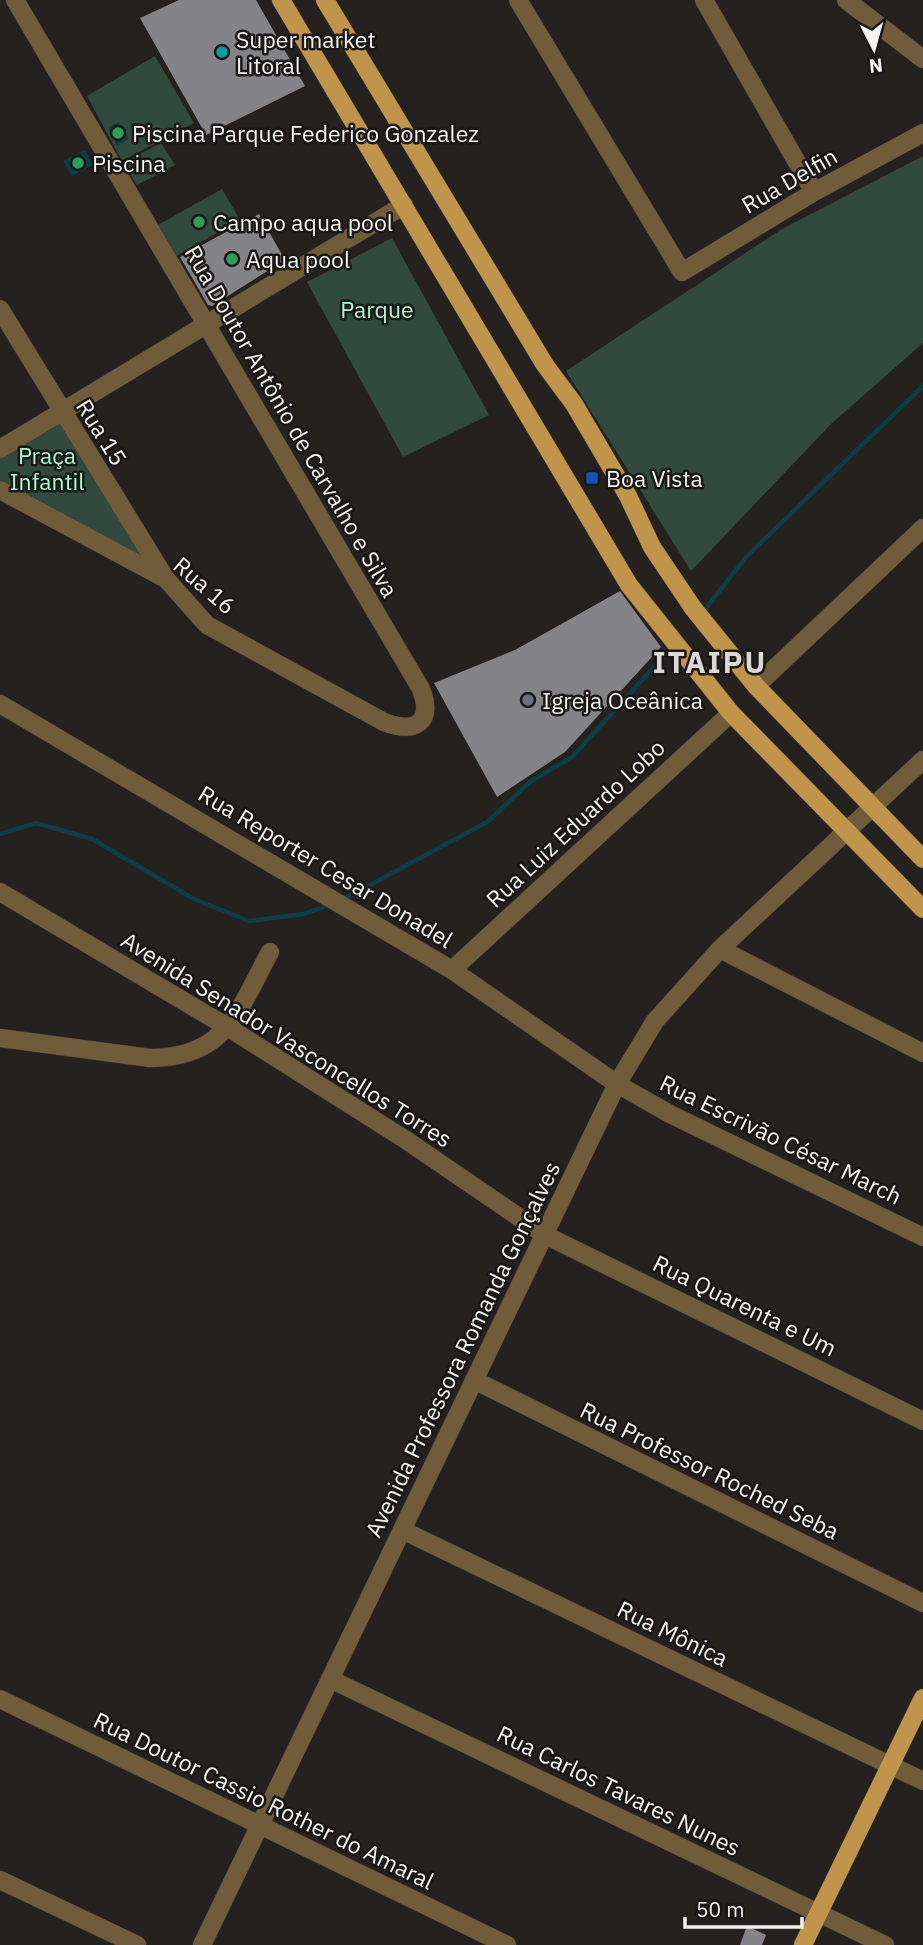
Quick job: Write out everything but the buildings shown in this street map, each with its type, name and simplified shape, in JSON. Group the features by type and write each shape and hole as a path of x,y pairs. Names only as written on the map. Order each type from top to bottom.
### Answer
{"main road":[{"path":"281,0 629,585 731,713 923,909"},
{"path":"325,0 552,376 574,404 628,496 665,569 756,687 923,859"},
{"path":"803,1945 923,1698"}],"street":[{"name":"Rua Doutor Antônio de Carvalho e Silva","path":"15,0 421,690 427,708 417,724"},
{"name":"Rua Delfin","path":"518,0 682,272 814,192 923,133"},
{"path":"704,0 814,192"},
{"path":"846,0 923,59"},
{"path":"0,449 404,205"},
{"name":"Rua 15","path":"0,309 166,579"},
{"name":"Rua 16","path":"0,490 166,579 207,625 384,722 406,728 417,724"},
{"path":"756,687 923,528"},
{"name":"Rua Reporter Cesar Donadel","path":"0,704 452,970 617,1084"},
{"name":"Rua Luiz Eduardo Lobo","path":"452,970 731,713"},
{"path":"872,807 923,760"},
{"name":"Avenida Professora Romanda Gonçalves","path":"202,1945 617,1084 655,1021 720,948 872,807"},
{"name":"Avenida Senador Vasconcellos Torres","path":"0,892 229,1028 406,1140 545,1235"},
{"path":"720,948 923,1053"},
{"path":"0,1038 150,1058 173,1058 208,1046 229,1028 270,952"},
{"name":"Rua Escrivão César March","path":"617,1084 670,1114 923,1237"},
{"name":"Rua Quarenta e Um","path":"545,1235 923,1421"},
{"name":"Rua Professor Roched Seba","path":"474,1380 923,1603"},
{"name":"Rua Mônica","path":"402,1530 923,1781"},
{"name":"Rua Carlos Tavares Nunes","path":"330,1679 886,1945"},
{"name":"Rua Doutor Cassio Rother do Amaral","path":"0,1699 507,1945"},
{"path":"0,1880 137,1945"}],"green space":[{"path":"155,56 194,123 122,161 87,96"},
{"path":"161,143 175,165 137,185 123,163"},
{"path":"923,156 923,343 831,424 691,571 566,371 782,229"},
{"name":"Campo aqua pool","path":"222,189 240,220 176,256 158,225"},
{"name":"Parque","path":"392,238 489,415 403,457 307,282"},
{"name":"Praça Infantil","path":"59,419 147,565 0,483 0,454"}],"water":[{"name":"Piscina Parque Federico Gonzalez","path":"118,122 129,139 117,146 108,127"},
{"name":"Piscina","path":"85,150 93,165 72,176 63,161"}],"waterway":[{"path":"706,608 747,556 923,386"},
{"path":"344,899 487,822 531,781 572,757 665,655"},
{"path":"0,834 36,823 92,839 194,899 249,921 304,914 329,905"}],"place":[{"name":"Super market Litoral","path":"222,52"},
{"name":"Piscina Parque Federico Gonzalez","path":"118,133"},
{"name":"Piscina","path":"78,163"},
{"name":"Campo aqua pool","path":"199,222"},
{"name":"Aqua pool","path":"232,259"},
{"name":"Boa Vista","path":"592,478"},
{"name":"Igreja Oceânica","path":"528,700"}],"district":[{"name":"ITAIPU","path":"710,661"}]}
